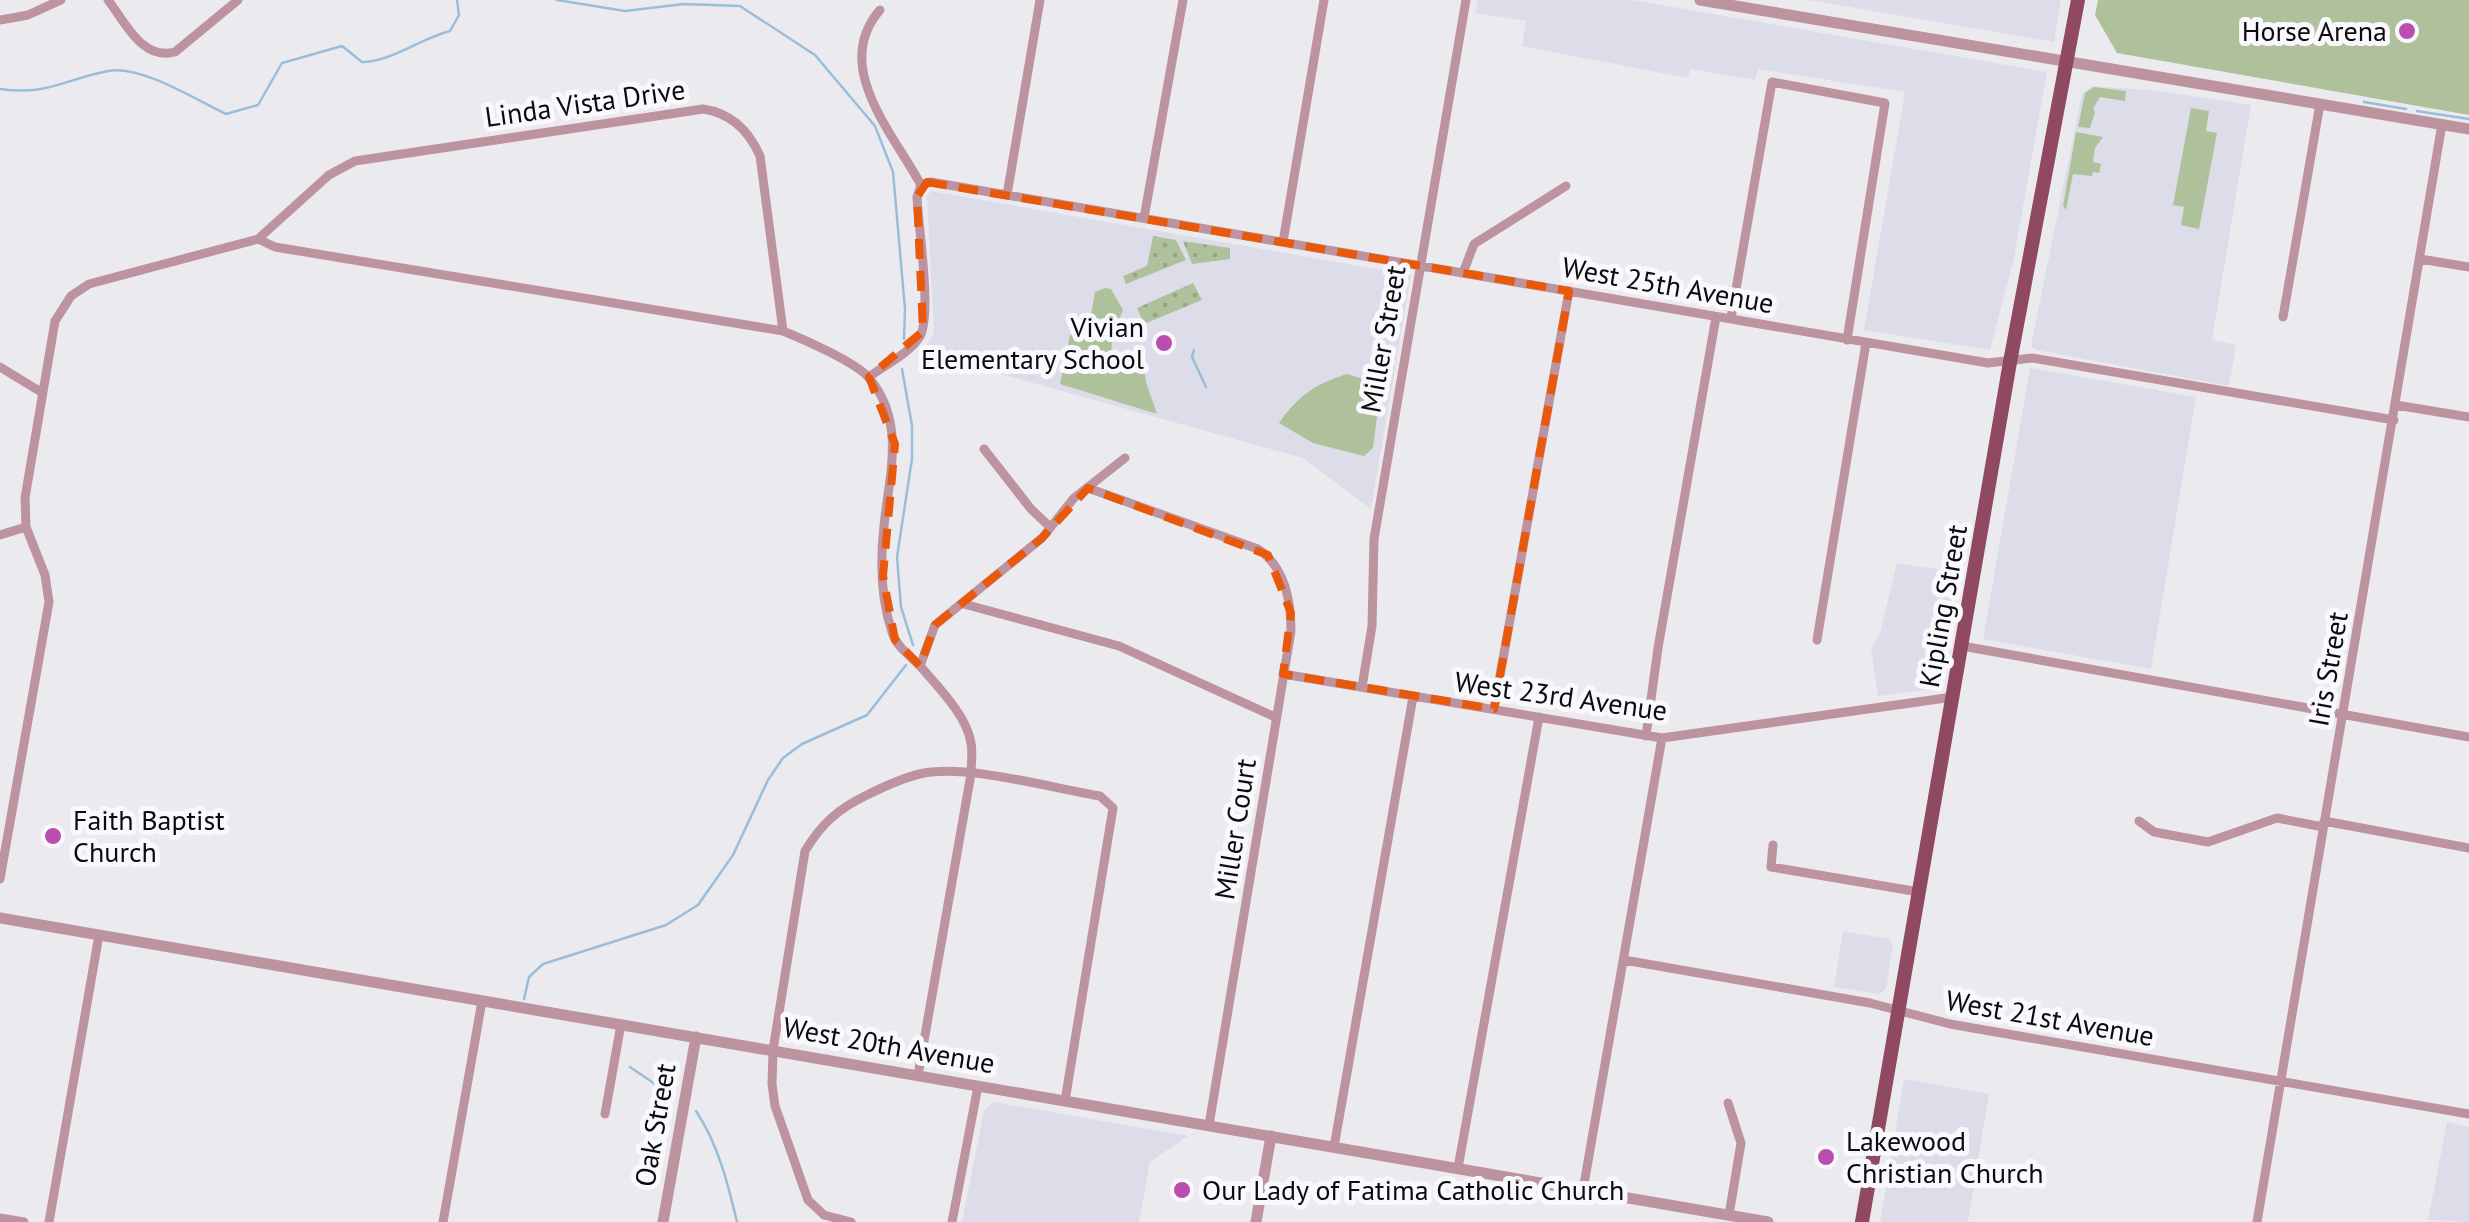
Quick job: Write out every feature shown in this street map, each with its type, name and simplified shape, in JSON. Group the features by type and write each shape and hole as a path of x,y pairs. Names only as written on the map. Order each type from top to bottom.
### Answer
{"main road":[{"name":"Kipling Street","path":"1862,1222 2010,362 2078,0"}],"street":[{"path":"0,20 28,15 61,0"},
{"path":"108,0 142,46 165,54 175,52 238,0"},
{"path":"1007,195 1040,0"},
{"path":"1144,218 1183,0"},
{"path":"1283,242 1324,0"},
{"name":"Miller Street","path":"1362,688 1372,626 1374,539 1466,0"},
{"path":"1700,0 2469,129"},
{"path":"869,376 909,349 923,331 926,310 916,197 921,185 868,94 862,76 865,37 880,10"},
{"path":"1730,318 1772,82 1886,103 1847,340"},
{"path":"2283,317 2320,104"},
{"name":"Linda Vista Drive","path":"26,527 24,498 41,392 55,321 71,296 89,284 258,239 330,174 355,161 687,109 714,110 737,123 754,142 760,156 783,332"},
{"name":"Iris Street","path":"2257,1222 2442,124"},
{"name":"West 25th Avenue","path":"921,185 935,182 1988,363 2032,358 2394,420"},
{"path":"1462,273 1474,244 1566,186"},
{"path":"258,239 275,246 783,332 869,376 889,414 895,444 883,546 887,615 894,640 962,720 972,742 971,774 918,1075"},
{"path":"2420,259 2469,267"},
{"path":"1494,710 1569,291"},
{"path":"1646,736 1716,316"},
{"path":"1816,640 1866,343"},
{"path":"0,367 41,392"},
{"path":"2396,405 2469,418"},
{"path":"984,449 1050,527"},
{"path":"920,666 935,625 1042,538 1074,498 1125,458"},
{"name":"Miller Court","path":"1088,488 1258,549 1278,568 1289,600 1292,630 1208,1125"},
{"path":"0,535 26,527 46,575 48,602 0,878"},
{"path":"964,604 1119,646 1276,717"},
{"path":"1962,646 2469,737"},
{"name":"West 23rd Avenue","path":"1283,674 1662,738 1953,697"},
{"path":"1334,1146 1412,697"},
{"path":"1458,1168 1539,717"},
{"path":"1583,1190 1662,738"},
{"path":"851,1222 824,1215 808,1200 776,1106 773,1050 805,851 820,826 840,808 897,780 927,772 971,774 1100,796 1113,808 1065,1101"},
{"path":"2139,821 2154,832 2208,842 2276,818 2469,848"},
{"path":"1772,845 1771,867 1919,892"},
{"name":"West 20th Avenue","path":"0,918 1768,1222"},
{"path":"50,1222 99,935"},
{"name":"West 21st Avenue","path":"1624,960 1898,1010 1950,1024 2469,1114"},
{"path":"442,1222 482,1000"},
{"path":"605,1114 621,1024"},
{"name":"Oak Street","path":"663,1222 696,1037"},
{"path":"952,1222 978,1086"},
{"path":"1728,1102 1740,1142 1728,1215"},
{"path":"1256,1222 1270,1136"},
{"path":"0,1218 24,1222"}],"highlighted area":[{"path":"927,182 1569,291 1494,709 1283,674 1291,613 1268,555 1088,488 1042,538 935,625 920,666 895,640 883,576 895,444 869,377 923,331 917,197"}],"shaded area":[{"path":"1478,0 1633,0 2047,72 2014,258 1990,350 1864,330 1905,92 1758,69 1755,80 1690,69 1688,78 1522,46 1526,21 1475,13"},
{"path":"1808,0 2061,0 2054,42"},
{"path":"2093,86 2160,91 2251,105 2212,340 2236,345 2229,386 2031,346 2082,93"},
{"name":"Vivian Elementary School","path":"931,191 1411,275 1371,509 1303,458 922,352 934,333 927,196"},
{"path":"2030,368 2196,397 2151,669 1983,639"},
{"path":"1897,563 1956,572 1936,689 1878,696 1871,648 1880,633"},
{"path":"1843,931 1890,939 1893,945 1886,989 1879,994 1834,987"},
{"path":"1904,1079 1989,1094 1968,1222 1880,1222"},
{"path":"994,1102 1188,1136 1150,1162 1139,1222 962,1222 984,1110"},
{"path":"2447,1122 2469,1127 2469,1222 2428,1220"}],"green space":[{"path":"2098,0 2469,0 2469,115 2117,53 2095,15"},
{"path":"2094,87 2126,91 2125,101 2100,97 2090,128 2078,127 2085,93"},
{"path":"2191,108 2209,111 2206,131 2217,133 2199,229 2181,225 2184,207 2173,205"},
{"path":"2076,132 2103,137 2095,148 2093,162 2101,164 2099,173 2093,172 2092,176 2073,174 2066,210 2063,206"},
{"path":"1153,236 1176,240 1186,260 1126,284 1123,276 1147,266"},
{"path":"1183,241 1230,248 1230,259 1192,264"},
{"path":"1193,283 1202,300 1144,324 1137,308"},
{"path":"1111,289 1123,310 1106,339 1112,342 1111,356 1138,349 1142,354 1157,414 1060,384 1070,335 1087,338 1095,292"},
{"path":"1347,374 1374,382 1379,401 1373,448 1364,456 1313,443 1279,423 1308,392"}],"waterway":[{"path":"0,89 31,90 122,71 152,78 226,114 258,105 282,63 342,46 362,62 373,61 450,31 459,15 457,0"},
{"path":"557,0 625,11 684,4 740,6 815,55 875,126 893,172 904,339"},
{"path":"2364,102 2406,109"},
{"path":"2417,111 2469,119"},
{"path":"1194,350 1192,357 1206,387"},
{"path":"902,369 912,426 912,459 897,557 901,607 913,645"},
{"path":"524,999 529,977 543,964 666,925 698,905 733,855 768,780 783,758 802,744 867,715 906,665"},
{"path":"630,1067 671,1095"},
{"path":"696,1111 716,1151 737,1222"}],"place":[{"name":"Horse Arena","path":"2407,31"},
{"name":"Vivian Elementary School","path":"1164,343"},
{"name":"Faith Baptist Church","path":"53,836"},
{"name":"Lakewood Christian Church","path":"1826,1157"},
{"name":"Our Lady of Fatima Catholic Church","path":"1182,1190"}]}
